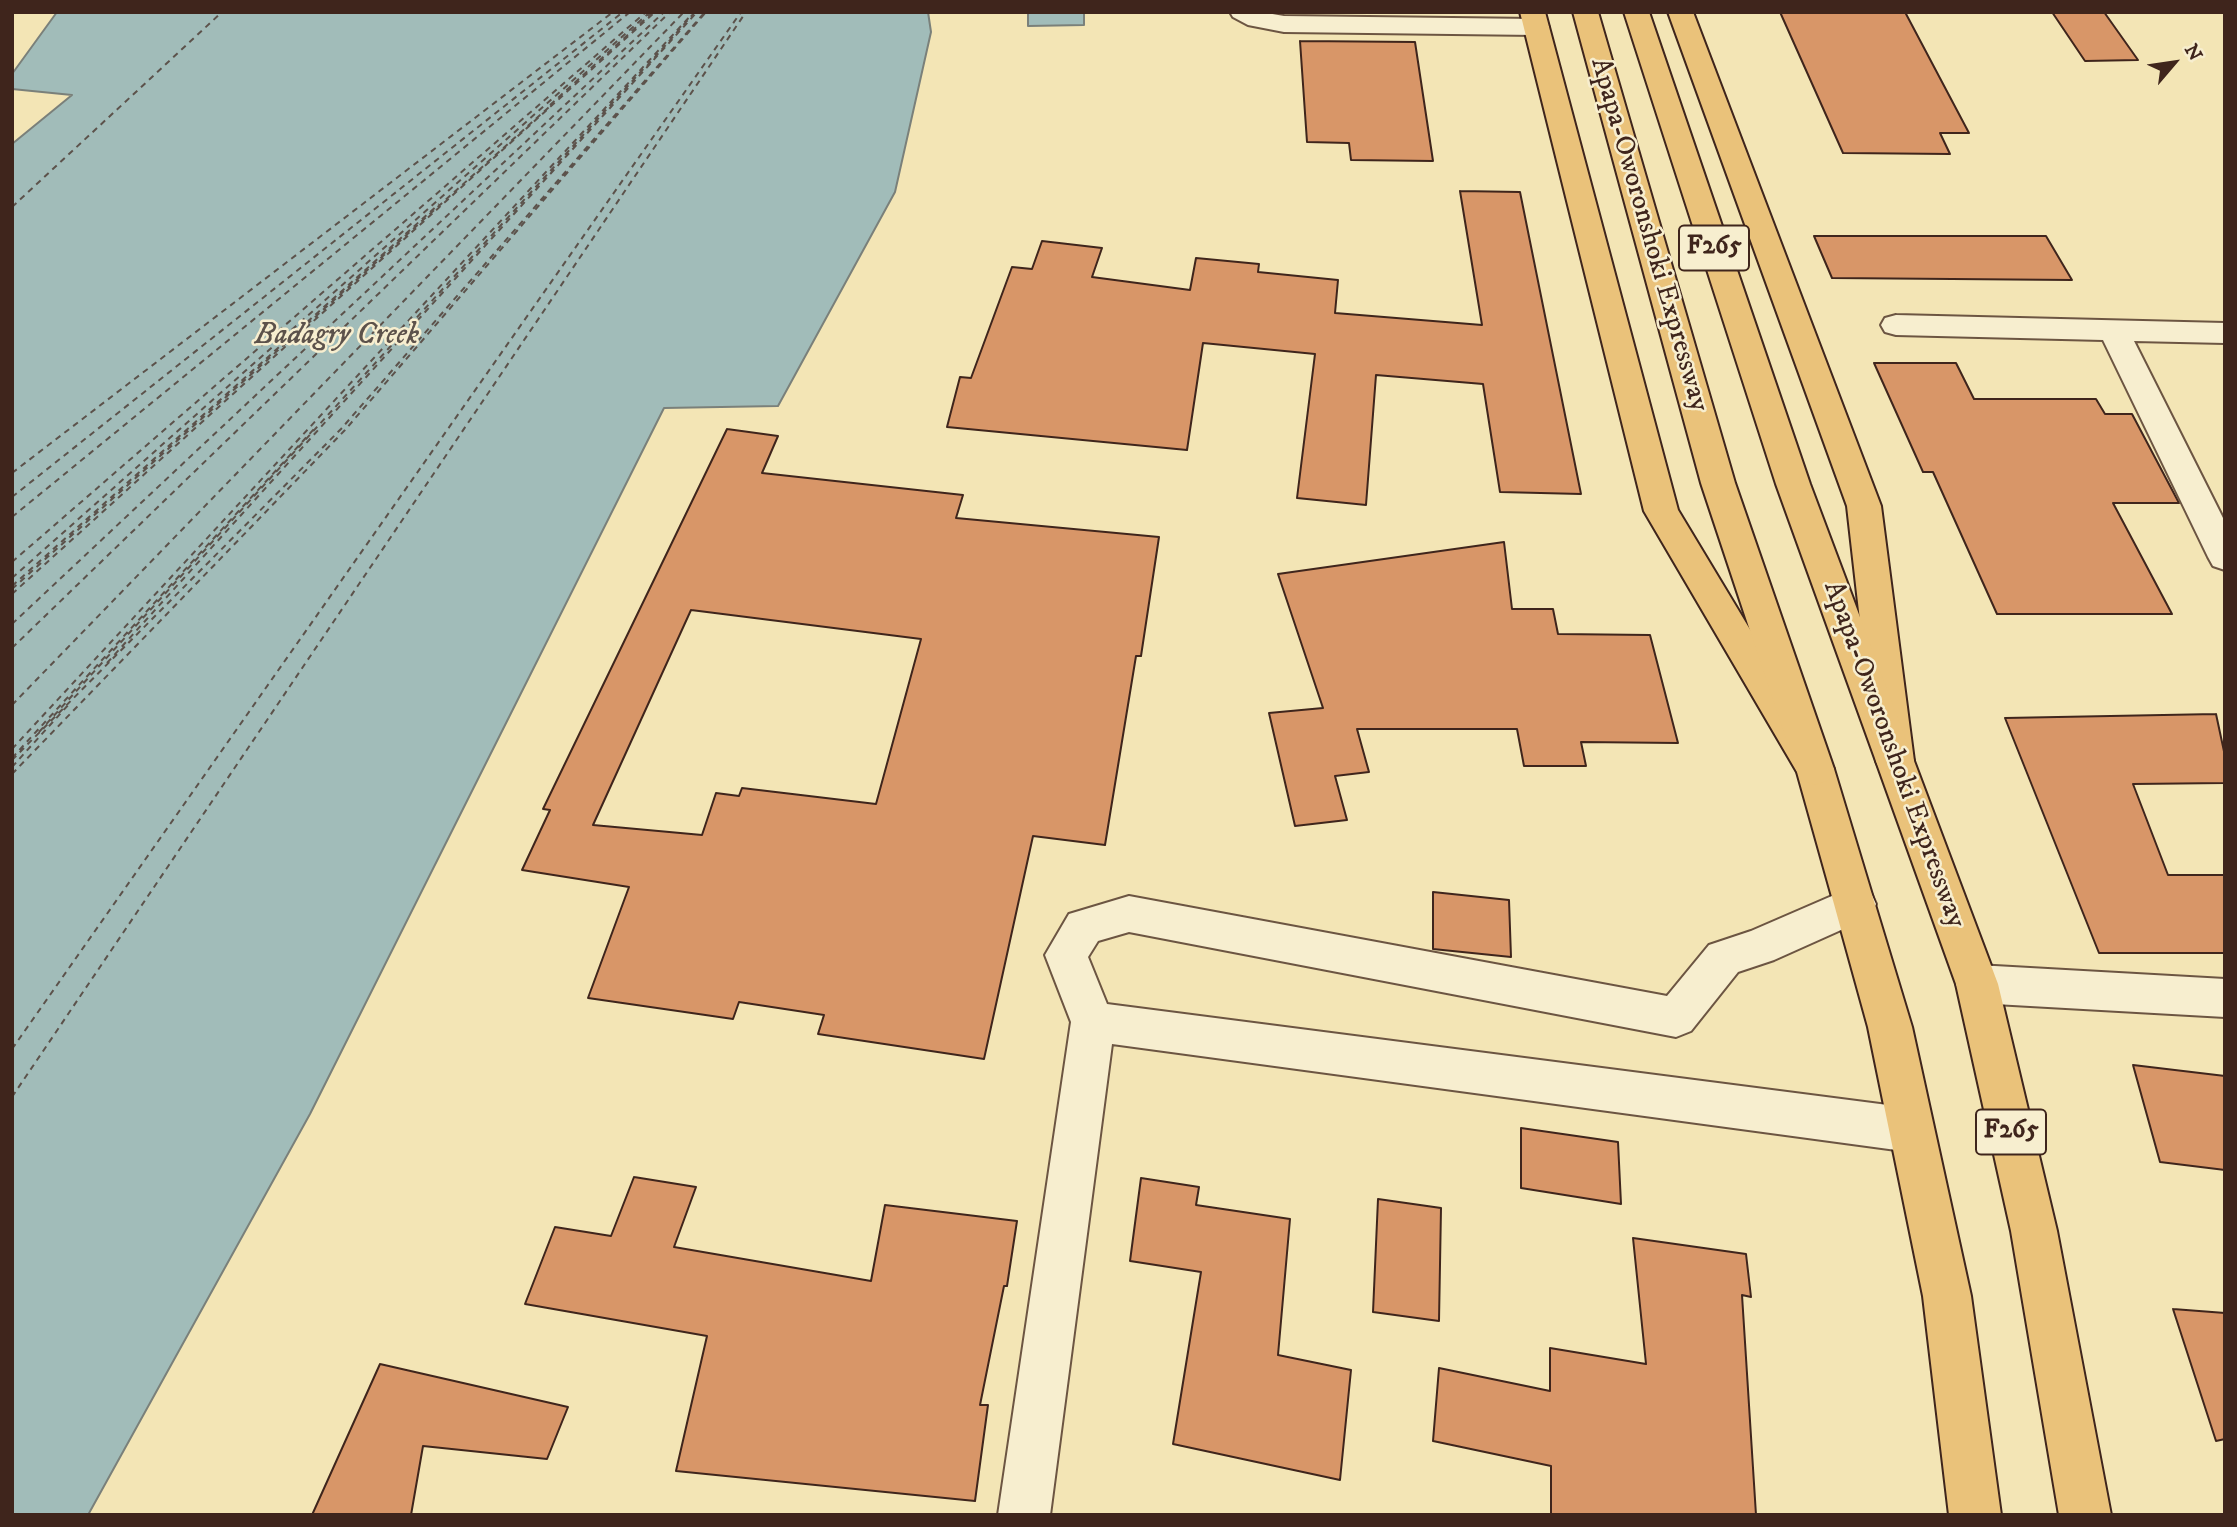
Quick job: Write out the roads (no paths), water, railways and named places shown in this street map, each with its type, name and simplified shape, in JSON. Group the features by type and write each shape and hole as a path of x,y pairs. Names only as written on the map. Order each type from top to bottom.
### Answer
{"main road":[{"name":"Apapa-Oworonshoki Expressway","path":"1585,12 1718,483 1815,769 1890,1027 1947,1296 1975,1515"},
{"name":"Apapa-Oworonshoki Expressway","path":"1636,12 1793,484 1977,984 2034,1231 2085,1515"},
{"path":"1680,12 1864,506 1895,761"},
{"path":"1534,20 1661,511 1815,769"}],"street":[{"path":"1242,12 1257,20 1284,24 1534,20"},
{"path":"1896,325 2225,334"},
{"path":"2113,330 2225,557"},
{"path":"1024,1515 1093,1023 1066,955 1084,927 1129,914 1676,1017 1724,958 1759,947 1854,904"},
{"path":"1977,984 2225,998"},
{"path":"1093,1023 1911,1130"}],"water":[{"name":"Badagry Creek","path":"57,12 928,12 931,32 895,192 778,406 664,408 310,1114 88,1515 12,1515 12,144 72,95 12,89 12,74"},
{"path":"1028,12 1084,12 1084,25 1028,26"}]}
